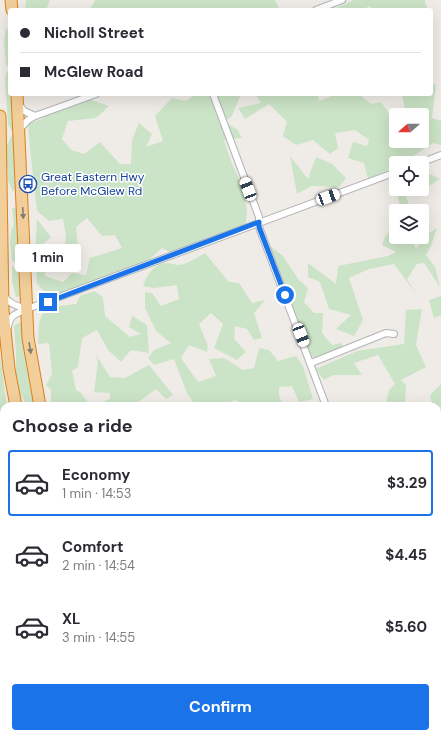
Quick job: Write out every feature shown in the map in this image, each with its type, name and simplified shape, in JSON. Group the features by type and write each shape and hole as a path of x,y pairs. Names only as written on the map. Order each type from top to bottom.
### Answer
{"highway":[{"path":"17,96 28,338 39,402"},
{"path":"0,116 3,292 6,349 15,402"}],"street":[{"path":"321,8 342,0"},
{"path":"17,96 21,108 35,116"},
{"path":"18,132 22,125 35,116 90,96"},
{"path":"214,96 258,217 259,227 325,402"},
{"path":"429,160 441,155"},
{"path":"6,349 9,320 13,316 27,309 389,175"},
{"path":"3,292 6,300 10,303 27,309"},
{"path":"311,363 386,333 394,334"}],"green space":[{"path":"26,0 50,0 47,8 25,8"},
{"path":"95,0 275,0 279,8 91,8"},
{"path":"354,0 425,0 428,8 371,8 370,6 366,8 336,8"},
{"path":"6,27 8,30 8,66 6,65 4,41"},
{"path":"7,71 8,96 15,96 17,185 13,192 8,181 6,161 7,145 13,133 8,124 5,77"},
{"path":"433,84 436,85 432,118 441,121 441,145 433,143 429,146 429,108 405,108 402,96 433,96"},
{"path":"80,96 109,106 96,118 68,121 62,139 71,150 84,154 100,142 120,164 131,164 132,140 139,123 152,134 146,147 163,141 155,116 172,98 186,101 193,96 240,96 232,116 224,122 238,130 242,138 224,140 242,186 247,209 246,224 172,253 162,248 151,258 116,274 69,292 47,294 37,284 35,254 37,219 51,237 42,245 57,256 45,273 45,276 63,282 72,273 86,275 90,258 122,248 115,235 102,236 87,218 76,227 79,258 64,254 66,235 63,219 49,221 37,211 28,124 49,114 74,105"},
{"path":"256,96 318,96 319,101 332,96 361,96 371,104 381,102 389,114 389,148 425,148 413,156 389,156 389,169 368,179 364,163 348,158 353,142 367,146 369,140 355,130 335,133 338,148 330,154 313,140 296,145 283,136 287,122 269,104 245,119 238,108 261,103"},
{"path":"290,156 308,179 316,157 332,164 346,178 339,187 311,186 297,194"},
{"path":"429,174 440,179 429,186"},
{"path":"396,196 406,196 409,204 400,204"},
{"path":"12,208 20,208 22,256 19,260 12,262 10,242 11,231 14,224"},
{"path":"437,228 431,246 426,255 435,267 440,287 424,263 417,264 407,279 417,295 394,264 369,269 349,278 363,320 354,336 336,329 351,315 329,309 320,282 308,277 308,263 336,284 338,266 388,256 396,252 382,245 389,232 389,244 414,244 416,249 419,244 429,244 429,233"},
{"path":"264,242 282,255 299,280 308,288 304,302 314,313 323,313 322,333 332,345 342,343 343,351 330,360 304,356"},
{"path":"205,253 229,282 239,283 252,303 265,300 254,313 262,338 254,340 247,329 235,326 234,339 246,352 237,360 214,348 223,324 211,313 199,324 208,346 207,352 189,345 181,358 198,382 216,376 209,359 224,358 243,370 254,368 259,348 269,350 278,361 296,356 303,366 313,399 299,402 292,386 279,387 279,396 282,402 240,402 235,400 230,402 193,402 187,393 174,359 154,365 148,358 154,350 171,343 156,331 145,308 145,292 152,293 161,306 179,299 177,285 154,288 143,286 152,270 158,265 167,263 178,265 193,260"},
{"path":"12,266 23,274 25,295 16,297 12,282"},
{"path":"94,291 103,297 105,316 130,337 141,334 129,327 132,316 147,325 149,353 131,350 121,362 108,350 97,330 82,338 78,367 72,371 76,390 80,392 88,402 51,402 51,390 46,385 52,374 49,343 38,344 39,324 42,314 60,306 76,304 80,296"},
{"path":"441,296 441,315 434,318 429,300"},
{"path":"422,309 416,345 426,367 401,380 406,385 405,402 386,402 389,390 395,384 378,355 354,363 362,375 333,375 324,380 316,369 357,351 404,344 406,310"},
{"path":"20,322 24,327 26,365 33,402 25,402 16,386 14,326"},
{"path":"0,355 6,402 0,402"},
{"path":"96,355 110,377 125,378 149,365 173,395 166,399 156,389 138,402 102,402 110,399 110,393 94,392 98,362"},
{"path":"441,384 441,402 432,402 430,395"}],"place":[{"name":"Great Eastern Hwy Before McGlew Rd","path":"28,184"}],"route":[{"path":"48,302 259,222 259,227 285,295"}]}
